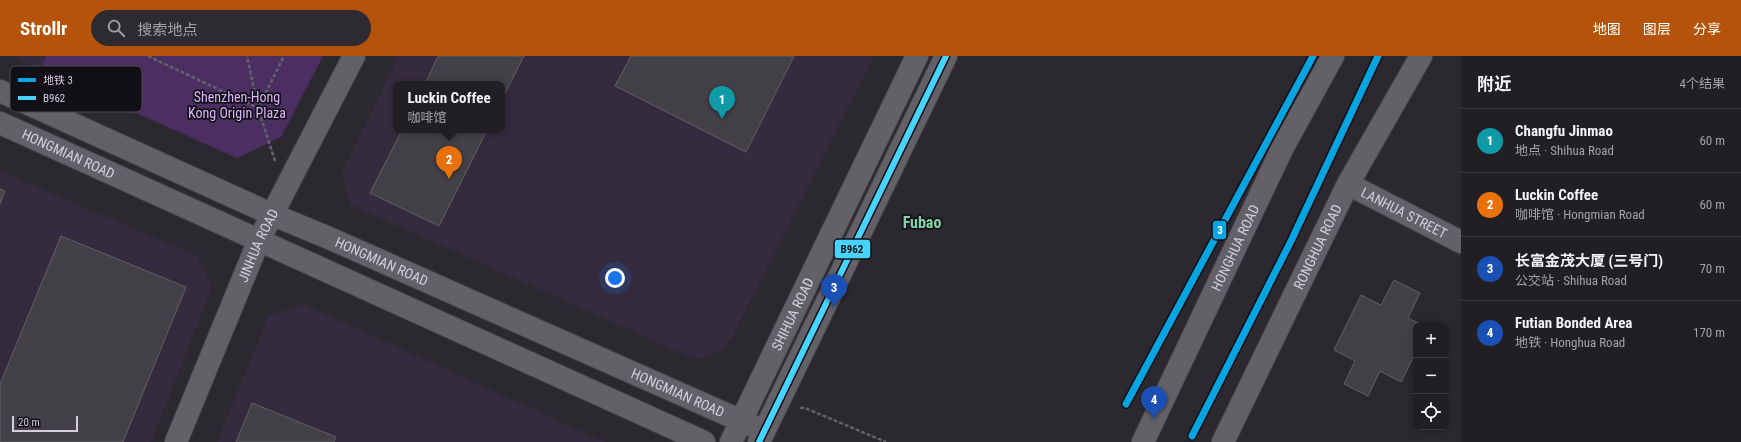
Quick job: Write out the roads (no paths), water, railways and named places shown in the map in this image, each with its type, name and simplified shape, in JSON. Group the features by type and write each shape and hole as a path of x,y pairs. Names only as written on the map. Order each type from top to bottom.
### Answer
{"main road":[{"name":"JINHUA ROAD","path":"176,442 259,240 271,214 354,56"},
{"name":"SHIHUA ROAD","path":"731,442 917,56"},
{"name":"SHIHUA ROAD","path":"761,437 946,56"},
{"name":"HONGHUA ROAD","path":"1143,442 1282,149 1333,56"},
{"name":"RONGHUA ROAD","path":"1223,442 1348,184 1421,56"},
{"name":"HONGMIAN ROAD","path":"0,91 10,96"},
{"name":"HONGMIAN ROAD","path":"46,112 271,214 741,420 761,437"},
{"name":"HONGMIAN ROAD","path":"0,123 704,442"},
{"name":"LANHUA STREET","path":"1348,184 1461,242"}],"metro line":[{"name":"3","path":"1126,404 1313,56"},
{"name":"3","path":"1192,436 1291,241 1378,56"}],"place":[{"name":"Changfu Jinmao","path":"722,119"},
{"name":"Luckin Coffee","path":"449,179"},
{"name":"长富金茂大厦 (三号门)","path":"834,307"},
{"name":"Futian Bonded Area","path":"1154,419"}],"district":[{"name":"Fubao","path":"922,222"}],"park label":[{"name":"Shenzhen-Hong Kong Origin Plaza","path":"237,106"}]}
